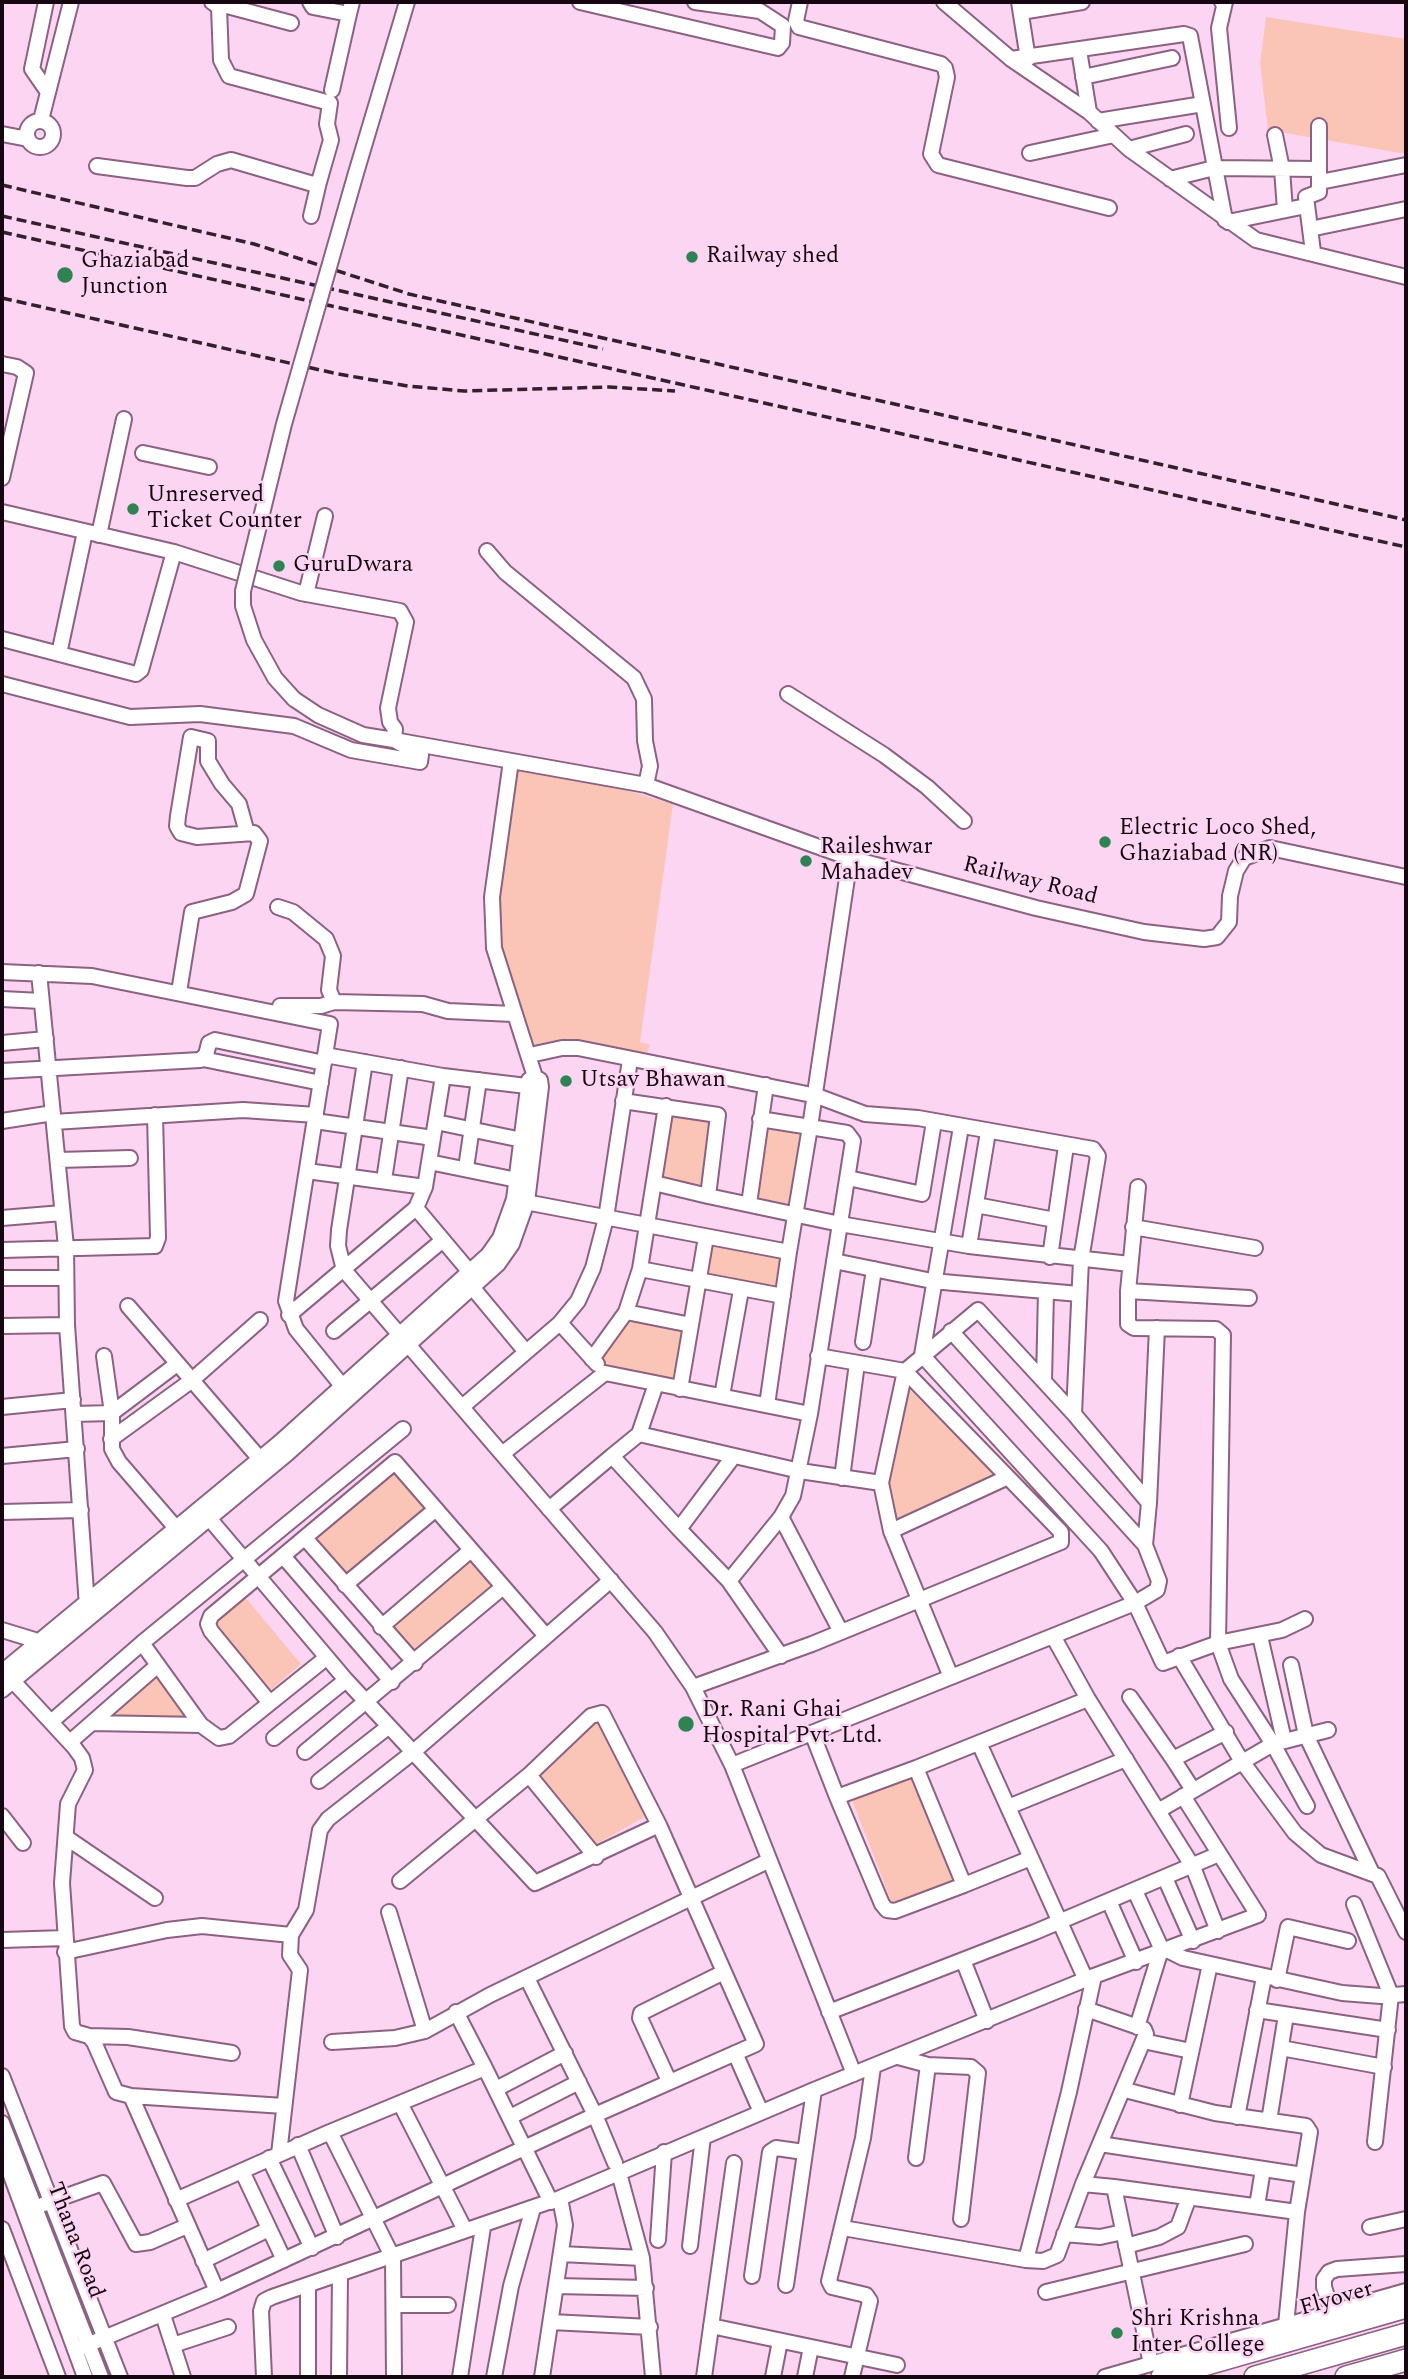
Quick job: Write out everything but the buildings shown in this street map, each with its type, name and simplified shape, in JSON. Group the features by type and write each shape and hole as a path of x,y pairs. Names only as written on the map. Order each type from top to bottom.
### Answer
{"highway":[{"name":"Flyover","path":"1151,2371 1406,2308"},
{"path":"1255,2377 1406,2334"},
{"path":"1346,2377 1406,2360"}],"street":[{"path":"46,2 32,69 48,92"},
{"path":"41,120 71,2"},
{"path":"310,2 313,7 351,8 332,90"},
{"path":"2,684 130,717 200,714 294,726 351,750 420,762 421,755 389,740 363,735 318,715 294,699 275,678 254,640 243,606 243,591 284,424 407,2"},
{"path":"580,2 778,48 782,43 783,26 760,11 695,2"},
{"path":"800,2 796,21 799,27 945,68 947,77 931,153 938,165 1109,208"},
{"path":"944,2 1011,59 1094,116 1129,149 1226,221 1263,243 1313,252 1406,277"},
{"path":"1028,59 1020,7 1082,2"},
{"path":"1222,2 1225,2 1219,28 1229,128"},
{"path":"214,3 291,23"},
{"path":"214,3 220,12 220,60 229,76 330,103 327,124 331,140 311,216"},
{"path":"1011,59 1028,59 1184,34 1190,36 1226,221"},
{"path":"1079,50 1094,116"},
{"path":"1083,77 1172,58"},
{"path":"1094,116 1203,104"},
{"path":"28,139 27,132 32,123 41,120"},
{"path":"2,134 28,139 37,147 52,148 52,128 41,120"},
{"path":"1313,252 1306,197 1319,192 1319,126"},
{"path":"1129,149 1186,134"},
{"path":"1030,153 1114,135"},
{"path":"1275,135 1282,169 1285,210"},
{"path":"97,166 195,178 216,164 231,160 313,184 319,182"},
{"path":"1170,179 1214,168 1282,169 1319,175 1406,165"},
{"path":"1226,221 1306,206"},
{"path":"1310,229 1406,209"},
{"path":"2,364 17,367 26,373 2,478"},
{"path":"59,654 124,419"},
{"path":"141,456 203,470"},
{"path":"2,512 174,552 306,594 394,609 404,615 406,622 388,708 390,722 395,729 389,740"},
{"path":"306,594 325,516"},
{"path":"487,551 505,572 634,678 644,699 645,741 650,766 646,785"},
{"path":"2,639 130,674 141,670 174,552"},
{"path":"789,694 884,755 927,787 964,821"},
{"path":"179,992 192,912 232,902 246,894 260,841 254,833 247,832 187,837 177,826 191,737 208,741 208,761 239,804 247,832"},
{"name":"Railway Road","path":"389,740 646,785 849,858 1082,919 1144,932 1204,939 1217,937 1229,922 1230,896 1236,871 1244,858 1270,848 1406,877"},
{"path":"4,1680 87,1618 346,1390 400,1339 473,1280 498,1264 512,1244 536,1083 530,1055 513,1014 494,948 492,922 492,897 512,761"},
{"path":"767,1405 789,1252 817,1096 849,858"},
{"path":"278,907 293,912 326,939 333,956 329,990 334,1002"},
{"path":"2,972 92,976 330,1024 286,1301 296,1329 346,1390"},
{"path":"39,973 66,1247 66,1325 74,1407 87,1618"},
{"path":"199,996 306,1007 334,1002 423,1004 447,1011 513,1014"},
{"path":"2,999 41,1001"},
{"path":"2,1043 46,1039"},
{"path":"204,1059 209,1043 215,1040 443,1076 536,1083"},
{"path":"530,1055 562,1048 578,1048 817,1096 865,1114 934,1122 1093,1149 1098,1156 1081,1259 1074,1414"},
{"path":"2,1071 204,1059 321,1083"},
{"path":"462,1407 560,1324 578,1301 593,1268 606,1217 630,1060"},
{"path":"365,1062 345,1175 338,1246 344,1270 368,1302 655,1632 693,1687 732,1765 854,2074"},
{"path":"384,1180 401,1068"},
{"path":"289,1315 416,1208 425,1187 443,1076"},
{"path":"466,1168 480,1080"},
{"path":"520,1201 517,1180 522,1140 536,1083"},
{"path":"749,1204 766,1085"},
{"path":"624,1101 718,1115 708,1196"},
{"path":"592,1359 626,1312 640,1269 666,1106"},
{"path":"2,1121 243,1111 316,1118 354,1127 433,1138"},
{"path":"2,1250 150,1247 158,1243 155,1115"},
{"path":"729,1581 781,1517 793,1496 800,1471 848,1178 851,1135 760,1119"},
{"path":"436,1122 522,1140"},
{"path":"922,1194 934,1122"},
{"path":"922,1355 939,1240 961,1127"},
{"path":"969,1246 988,1132"},
{"path":"1050,1257 1066,1146"},
{"path":"58,1160 130,1158"},
{"path":"429,1163 466,1168 517,1180"},
{"path":"307,1171 425,1187"},
{"path":"848,1178 948,1198"},
{"path":"654,1183 841,1224 969,1246 1130,1264"},
{"path":"1138,1187 1127,1319 1130,1327 1216,1329 1223,1335 1218,1643 1231,1679 1278,1742 1307,1806"},
{"path":"520,1201 789,1252"},
{"path":"976,1205 1055,1220"},
{"path":"416,1208 527,1352"},
{"path":"2,1218 62,1213"},
{"path":"1133,1227 1255,1248"},
{"path":"680,1389 706,1237"},
{"path":"334,1331 443,1240"},
{"path":"834,1261 932,1281 1079,1294"},
{"path":"640,1269 783,1296"},
{"path":"863,1342 874,1269"},
{"path":"2,1278 66,1278"},
{"path":"722,1396 741,1290"},
{"path":"1044,1381 1046,1291"},
{"path":"1128,1291 1249,1298"},
{"path":"128,1306 260,1459"},
{"path":"951,1677 891,1531 881,1483 905,1371 922,1355 974,1312 982,1311 1149,1503"},
{"path":"626,1312 691,1325"},
{"path":"111,1439 191,1381 260,1320"},
{"path":"560,1324 605,1373 810,1414"},
{"path":"2,1326 66,1325"},
{"path":"1144,1545 1149,1503 1157,1328"},
{"path":"732,1765 1135,1603 1157,1590 1159,1581 1144,1545 951,1331"},
{"path":"922,1355 1101,1551 1135,1603 1163,1663 1218,1643 1260,1636 1306,1619"},
{"path":"104,1356 112,1413 111,1439 118,1462 176,1528"},
{"path":"693,1687 781,1656 1060,1542 1061,1532 905,1371 818,1356"},
{"path":"842,1478 857,1363"},
{"path":"2,1406 74,1407 112,1413 177,1364"},
{"path":"502,1454 605,1373"},
{"path":"549,1509 639,1434 656,1384"},
{"path":"4,1680 38,1641 176,1528 205,1513 260,1459 346,1390"},
{"path":"51,1722 142,1643 403,1429"},
{"path":"639,1434 800,1471 881,1483"},
{"path":"2,1455 77,1449"},
{"path":"612,1456 729,1581 781,1656"},
{"path":"680,1529 733,1457"},
{"path":"270,1703 208,1624 211,1616 395,1462 546,1636"},
{"path":"891,1531 1006,1478"},
{"path":"345,1585 436,1509"},
{"path":"2,1512 80,1510"},
{"path":"205,1513 326,1658 535,1883 596,1857 659,1825"},
{"path":"781,1517 841,1632"},
{"path":"305,1538 415,1663"},
{"path":"381,1627 471,1550"},
{"path":"283,1556 392,1682"},
{"path":"312,2248 274,2156 284,2106 300,1970 290,1955 291,1935 306,1910 320,1830 335,1813 412,1753 611,1580"},
{"path":"306,1752 368,1703 503,1587"},
{"path":"2,1630 38,1641"},
{"path":"1053,1636 1088,1699 1193,1867 1218,1931"},
{"path":"1260,1636 1278,1742"},
{"path":"142,1643 201,1725 211,1736 219,1738 229,1736 326,1658"},
{"path":"1179,1656 1241,1760 1309,1847 1336,1861 1371,1871 1378,1876 1406,1932"},
{"path":"70,1742 158,1665"},
{"path":"1291,1665 1306,1735 1371,1871"},
{"path":"4,1680 70,1742 82,1758 85,1770 70,1796 62,1883 72,2026 75,2032 89,2036 128,2037 232,2053"},
{"path":"274,1738 346,1680"},
{"path":"264,2377 261,2306 272,2297 393,2258 556,2200 617,2168 703,2137 1090,1978 1258,1915 1219,1854 1173,1759 1130,1697"},
{"path":"837,1797 979,1744 1088,1699"},
{"path":"75,2350 217,2291 669,2081 756,2044 659,1825 602,1713 591,1716 529,1775 400,1881"},
{"path":"92,1723 201,1725"},
{"path":"319,1782 388,1727"},
{"path":"1158,1811 1241,1760 1278,1742 1328,1730"},
{"path":"1173,1759 1226,1732"},
{"path":"812,1733 887,1910 895,1911 1031,1858"},
{"path":"979,1744 1090,1978 1069,2092 1027,2260"},
{"path":"1008,1807 1126,1759"},
{"path":"916,1768 964,1885"},
{"path":"529,1775 596,1857"},
{"path":"2,1816 23,1843"},
{"path":"67,1838 155,1898"},
{"path":"829,2012 1062,1921 1219,1854"},
{"path":"332,2042 394,2038 425,2031 456,2012 768,1861"},
{"path":"1165,1878 1193,1941"},
{"path":"1135,1891 1163,1952 1137,2027"},
{"path":"1110,1901 1136,1962"},
{"path":"1354,1904 1399,1994 1388,2030 1376,2143"},
{"path":"389,1912 425,2031"},
{"path":"2,1940 65,1945 202,1926 291,1935"},
{"path":"1237,2116 1257,2010 1287,1927 1348,1941"},
{"path":"1163,1952 1270,1979 1342,1993 1399,1994"},
{"path":"963,1960 987,2021"},
{"path":"1180,2105 1210,1964"},
{"path":"669,2081 641,2013 724,1972"},
{"path":"527,1978 595,2115 617,2168 642,2258 653,2377"},
{"path":"843,2228 1027,2260 1051,2259 1056,2255 1083,2184 1125,2090 1146,2032 1086,2009"},
{"path":"1257,2010 1388,2030"},
{"path":"456,2012 525,2147 556,2200 565,2225 542,2377"},
{"path":"1269,2121 1286,2015"},
{"path":"89,2036 99,2050 116,2092 131,2096 284,2106"},
{"path":"1143,2041 1191,2051"},
{"path":"1281,2049 1384,2067"},
{"path":"496,2089 565,2053"},
{"path":"735,2053 761,2112"},
{"path":"898,2057 928,2065 971,2067 978,2073 961,2219"},
{"path":"916,2158 928,2065"},
{"path":"852,2377 870,2301 866,2295 830,2285 863,2138 873,2067"},
{"path":"176,2200 298,2145 485,2068"},
{"path":"2,2076 120,2377"},
{"path":"510,2117 579,2082"},
{"path":"786,2285 814,2090"},
{"path":"1125,2090 1180,2105 1309,2129 1297,2212 1286,2325"},
{"path":"131,2096 217,2291"},
{"path":"400,2104 464,2228"},
{"name":"Thana Road","path":"2,2123 102,2377"},
{"path":"330,2132 393,2258 394,2377"},
{"path":"690,2246 703,2137"},
{"path":"1100,2144 1303,2175"},
{"path":"298,2145 337,2236"},
{"path":"752,2276 770,2152 776,2148 804,2151"},
{"name":"Thana Road","path":"2,2151 85,2377"},
{"path":"658,2240 664,2152"},
{"path":"704,2377 734,2163"},
{"path":"1257,2206 1264,2169"},
{"path":"242,2171 284,2260"},
{"path":"36,2207 103,2183 136,2244 150,2242 187,2225"},
{"path":"1083,2184 1297,2212"},
{"path":"1114,2187 1151,2371"},
{"path":"1126,2246 1159,2237 1178,2227 1189,2197"},
{"path":"494,2377 511,2286 533,2208"},
{"path":"1370,2227 1406,2219"},
{"path":"460,2377 483,2227"},
{"path":"203,2260 269,2229"},
{"path":"2,2230 58,2377"},
{"path":"1064,2234 1100,2237 1123,2231"},
{"path":"1046,2292 1245,2244"},
{"path":"561,2254 642,2258"},
{"path":"1332,2312 1324,2287 1329,2272 1336,2269 1406,2263"},
{"path":"339,2377 340,2275"},
{"path":"308,2286 308,2377"},
{"path":"556,2286 646,2288"},
{"path":"1105,2377 1151,2371 1286,2325 1406,2291"},
{"path":"394,2305 449,2305"},
{"path":"163,2315 183,2377"},
{"path":"551,2322 650,2327"},
{"path":"711,2326 897,2365"},
{"path":"173,2345 228,2327"},
{"path":"773,2377 780,2341"},
{"path":"805,2377 811,2347"}],"shaded area":[{"path":"1266,17 1406,39 1406,154 1268,130 1260,63"},
{"path":"518,767 609,785 673,804 640,1042 650,1045 644,1061 599,1050 530,1052 497,945 499,887 514,771"},
{"path":"669,1112 716,1119 706,1192 658,1180"},
{"path":"762,1122 806,1131 793,1209 753,1201"},
{"path":"709,1243 785,1255 779,1292 703,1280"},
{"path":"627,1315 689,1328 678,1386 606,1371 597,1361"},
{"path":"909,1389 995,1476 894,1520 887,1490"},
{"path":"393,1468 427,1510 346,1578 313,1538"},
{"path":"470,1556 496,1587 416,1656 389,1625"},
{"path":"245,1597 301,1664 267,1693 211,1625"},
{"path":"157,1670 195,1723 100,1720"},
{"path":"598,1721 648,1815 593,1846 533,1775"},
{"path":"915,1776 956,1884 894,1908 852,1800"}],"railway":[{"path":"2,185 254,244 409,294 1406,520"},
{"path":"2,216 603,349"},
{"path":"2,232 1406,547"},
{"path":"2,298 338,374 408,386 464,391 609,387 675,391"}],"place":[{"name":"Railway shed","path":"692,257"},
{"name":"Ghaziabad Junction","path":"65,275"},
{"name":"Unreserved Ticket Counter","path":"133,509"},
{"name":"GuruDwara","path":"279,566"},
{"name":"Electric Loco Shed, Ghaziabad (NR)","path":"1105,842"},
{"name":"Raileshwar Mahadev","path":"806,861"},
{"name":"Utsav Bhawan","path":"566,1081"},
{"name":"Dr. Rani Ghai Hospital Pvt. Ltd.","path":"686,1724"},
{"name":"Shri Krishna Inter College","path":"1117,2333"}]}
